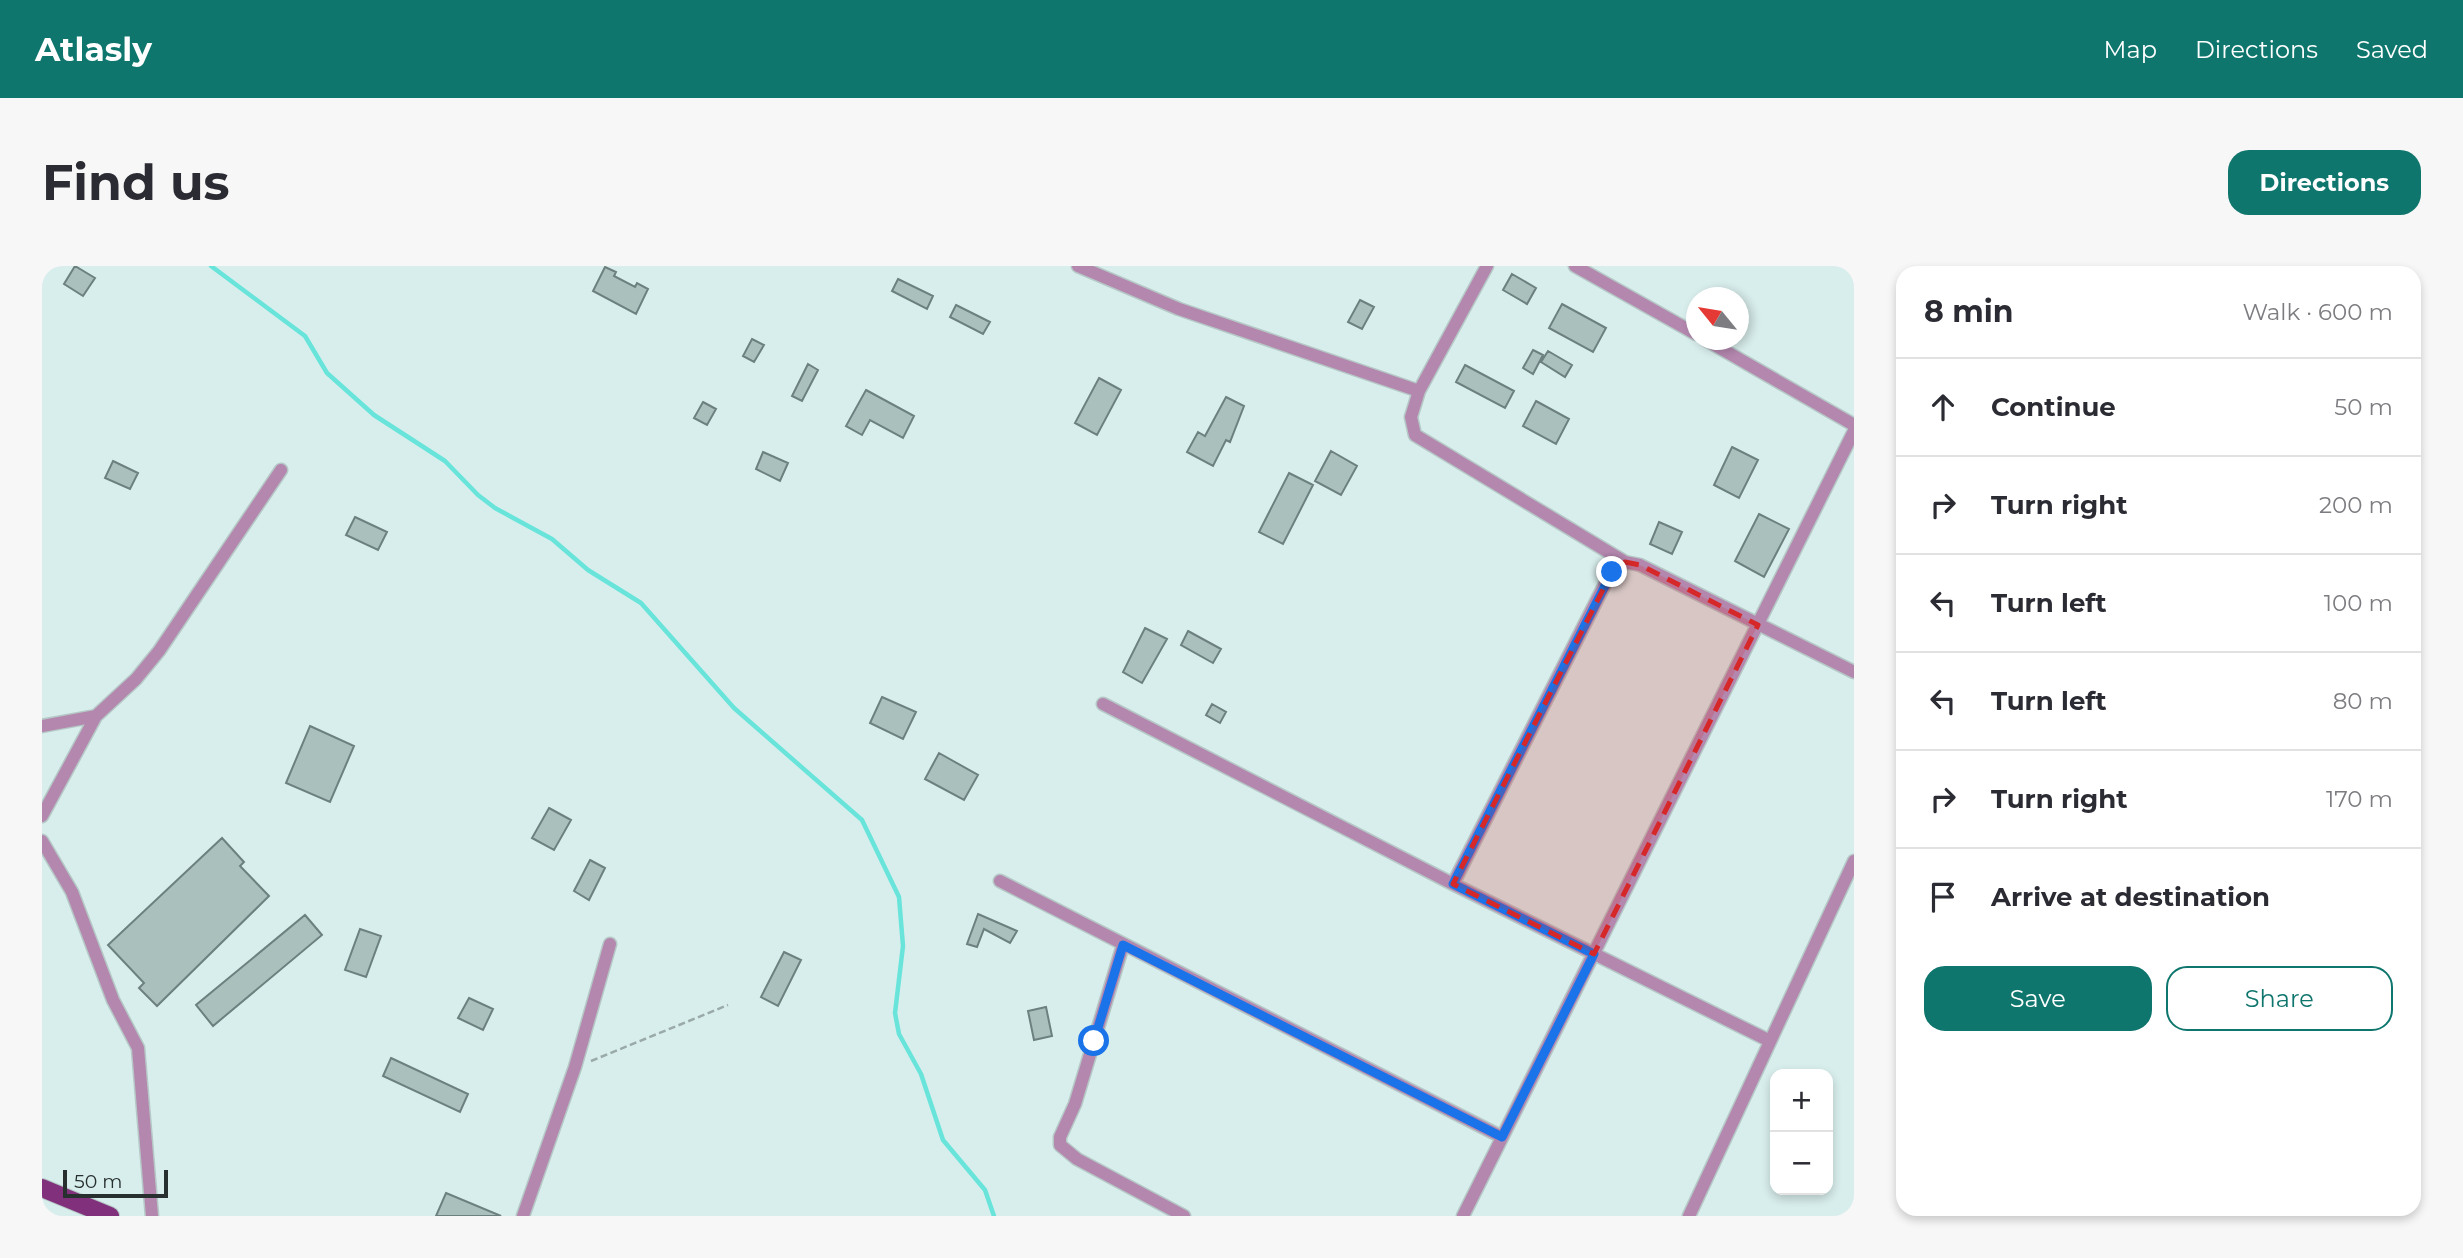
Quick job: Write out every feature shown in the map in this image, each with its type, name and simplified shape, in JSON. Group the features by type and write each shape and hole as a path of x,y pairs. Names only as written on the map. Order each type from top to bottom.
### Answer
{"main road":[{"path":"42,1188 110,1216"}],"street":[{"path":"1078,266 1179,309 1419,390"},
{"path":"1488,266 1419,390 1411,417 1415,435 1625,562 1640,565 1854,672"},
{"path":"1575,266 1686,328"},
{"path":"1723,350 1854,425"},
{"path":"1463,1216 1854,431"},
{"path":"42,816 96,716 154,658 281,470"},
{"path":"1453,884 1606,582 1625,562"},
{"path":"1103,704 1453,884 1770,1041"},
{"path":"42,726 96,716"},
{"path":"42,841 72,892 113,1000 138,1048 144,1086 152,1216"},
{"path":"1689,1216 1854,861"},
{"path":"1000,881 1502,1137"},
{"path":"523,1216 575,1068 610,944"},
{"path":"1123,945 1075,1104 1060,1137 1060,1145 1077,1159 1184,1216"}],"path":[{"path":"575,1068 728,1005"}],"highlighted area":[{"path":"1625,562 1640,565 1758,625 1594,954 1453,884 1612,572"}],"building":[{"path":"75,266 95,278 83,296 64,284"},
{"path":"605,267 616,272 614,276 635,287 637,283 648,289 636,314 593,291"},
{"path":"1512,274 1536,288 1527,304 1503,290"},
{"path":"898,279 933,296 927,309 892,291"},
{"path":"1360,300 1374,307 1362,329 1348,322"},
{"path":"1562,304 1606,328 1593,352 1549,328"},
{"path":"956,305 990,322 983,334 950,317"},
{"path":"752,339 764,345 754,362 743,356"},
{"path":"1533,350 1543,355 1533,374 1523,368"},
{"path":"1548,351 1572,365 1565,377 1541,362"},
{"path":"808,364 818,370 802,401 792,396"},
{"path":"1465,365 1514,391 1505,408 1456,382"},
{"path":"1099,378 1121,390 1097,435 1075,423"},
{"path":"866,390 914,416 903,438 870,420 862,435 846,426"},
{"path":"1226,397 1244,406 1230,442 1226,440 1213,466 1187,452 1198,432 1205,436"},
{"path":"1536,401 1569,419 1556,444 1523,426"},
{"path":"703,402 716,409 707,425 694,418"},
{"path":"1732,447 1758,460 1739,498 1714,485"},
{"path":"1331,451 1357,466 1341,495 1315,481"},
{"path":"763,452 788,463 780,481 756,469"},
{"path":"113,461 138,473 130,489 105,478"},
{"path":"1289,473 1313,485 1283,544 1259,532"},
{"path":"1759,514 1789,529 1764,577 1735,561"},
{"path":"355,517 387,532 378,550 346,535"},
{"path":"1659,522 1682,532 1672,554 1650,544"},
{"path":"1145,628 1167,639 1142,683 1123,672"},
{"path":"1188,631 1221,649 1213,663 1181,645"},
{"path":"882,697 916,712 903,739 870,723"},
{"path":"1212,704 1226,712 1220,723 1206,715"},
{"path":"310,726 354,746 330,802 286,783"},
{"path":"939,753 978,775 964,800 925,779"},
{"path":"549,808 571,820 554,850 532,838"},
{"path":"222,838 244,862 240,866 269,896 157,1006 139,988 144,983 108,945"},
{"path":"590,860 605,868 589,900 574,891"},
{"path":"978,914 1017,931 1010,943 984,929 977,947 967,944"},
{"path":"305,915 322,935 213,1026 196,1005"},
{"path":"360,929 381,936 366,977 345,970"},
{"path":"784,952 801,960 778,1006 761,997"},
{"path":"469,998 493,1009 483,1030 458,1018"},
{"path":"1046,1007 1052,1036 1034,1040 1028,1011"},
{"path":"391,1058 468,1094 460,1112 383,1076"},
{"path":"446,1193 501,1216 436,1216"}],"waterway":[{"path":"211,266 305,336 327,373 374,415 445,461 478,495 495,508 552,539 588,570 641,603 734,708 862,820 899,897 903,946 895,1013 899,1034 921,1074 943,1140 985,1190 994,1216"}],"route":[{"path":"1094,1041 1123,945 1502,1137 1594,954 1453,884 1612,572"}]}
